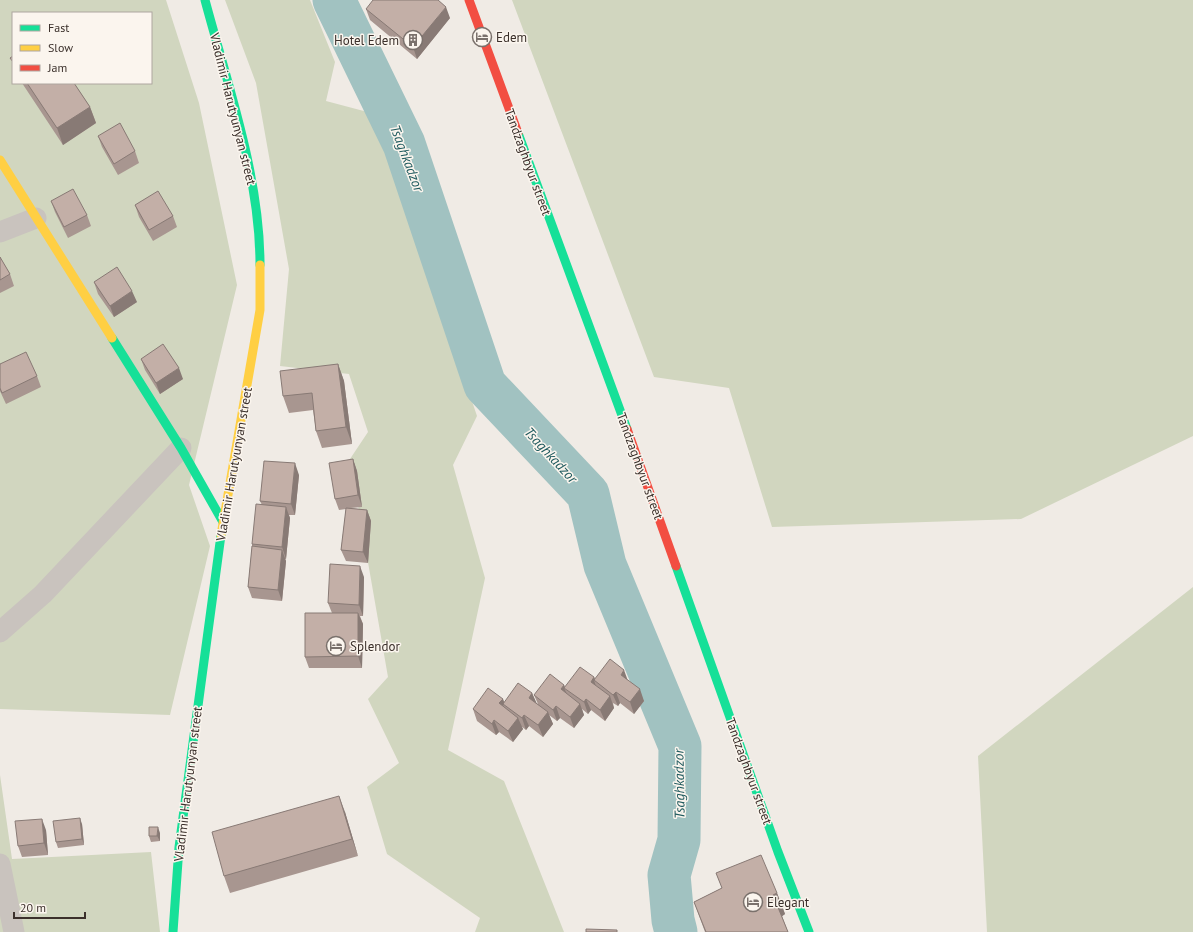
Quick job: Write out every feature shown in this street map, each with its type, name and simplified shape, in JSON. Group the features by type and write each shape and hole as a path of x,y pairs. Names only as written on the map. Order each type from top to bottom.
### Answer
{"main road":[{"name":"Vladimir Harutyunyan street","path":"173,932 179,847 223,522 260,310 260,242 250,166 205,0"},
{"name":"Tandzaghbyur street","path":"469,0 658,515 778,852 809,932"},
{"path":"0,160 181,448 223,522"}],"street":[{"path":"0,232 36,218"},
{"path":"0,632 42,594 181,448"},
{"path":"0,864 14,932"}],"green space":[{"path":"0,0 166,0 199,103 237,285 189,485 210,546 170,715 0,709"},
{"path":"225,0 310,0 335,62 326,101 375,114 477,416 453,465 485,578 448,750 504,781 564,932 475,932 480,918 387,854 367,787 399,763 368,699 388,677 350,459 368,432 349,374 280,366 289,269 256,83"},
{"path":"512,0 1193,0 1193,436 1021,519 772,527 729,388 654,377"},
{"path":"1193,587 1193,932 987,932 978,756"},
{"path":"0,775 12,859 151,852 160,932 0,932"}],"building":[{"name":"Hotel Edem","path":"373,0 438,0 446,7 413,47 366,9"},
{"path":"28,84 75,84 90,107 57,128"},
{"path":"120,123 135,151 114,164 98,136"},
{"path":"73,189 87,215 64,227 51,201"},
{"path":"158,191 173,216 149,230 135,205"},
{"path":"0,257 10,274 0,280"},
{"path":"117,267 132,291 110,306 94,282"},
{"path":"163,344 179,368 156,383 141,359"},
{"path":"26,352 37,376 2,393 0,388 0,364"},
{"path":"338,364 346,427 316,431 312,393 283,396 280,371"},
{"path":"353,459 358,495 335,499 329,463"},
{"path":"264,461 295,463 291,504 260,501"},
{"path":"256,504 286,507 282,547 252,544"},
{"path":"346,508 367,510 363,552 341,550"},
{"path":"252,546 282,550 278,590 248,587"},
{"path":"330,564 360,566 359,605 328,603"},
{"name":"Splendor","path":"305,613 358,613 358,656 305,657"},
{"path":"610,659 624,670 621,675 640,689 630,702 616,692 613,695 594,680"},
{"path":"580,667 594,677 591,682 610,696 600,710 586,699 584,702 564,688"},
{"path":"550,674 564,685 561,689 580,704 570,717 556,706 553,710 534,695"},
{"path":"518,683 532,693 529,698 548,712 538,725 524,715 522,718 503,704"},
{"path":"488,688 503,699 499,703 518,718 508,731 494,720 492,724 473,709"},
{"path":"339,796 352,839 224,876 212,832"},
{"path":"80,818 82,839 56,842 53,821"},
{"path":"42,819 44,843 18,846 15,821"},
{"path":"149,827 158,827 157,836 149,836"},
{"name":"Elegant","path":"761,855 777,893 773,895 788,932 706,932 694,902 722,888 716,873"},
{"path":"586,929 617,930 617,932 586,932"}],"waterway":[{"name":"Tsaghkadzor","path":"334,0 404,144 485,385 588,494 605,565 680,746 679,840 669,875 673,920 676,932"}],"traffic: fast":[{"path":"205,0 233,98 249,165 259,232 260,265"},
{"path":"518,133 627,429"},
{"path":"112,338 181,448 223,522"},
{"path":"173,932 179,847 221,535"},
{"path":"676,566 778,852 809,932"}],"traffic: slow":[{"path":"0,160 112,338"},
{"path":"221,535 260,310 260,265"}],"traffic: jam":[{"path":"469,0 518,133"},
{"path":"627,429 676,566"}],"place":[{"name":"Edem","path":"482,37"},
{"name":"Hotel Edem","path":"413,40"},
{"name":"Splendor","path":"336,646"},
{"name":"Elegant","path":"753,902"}]}
